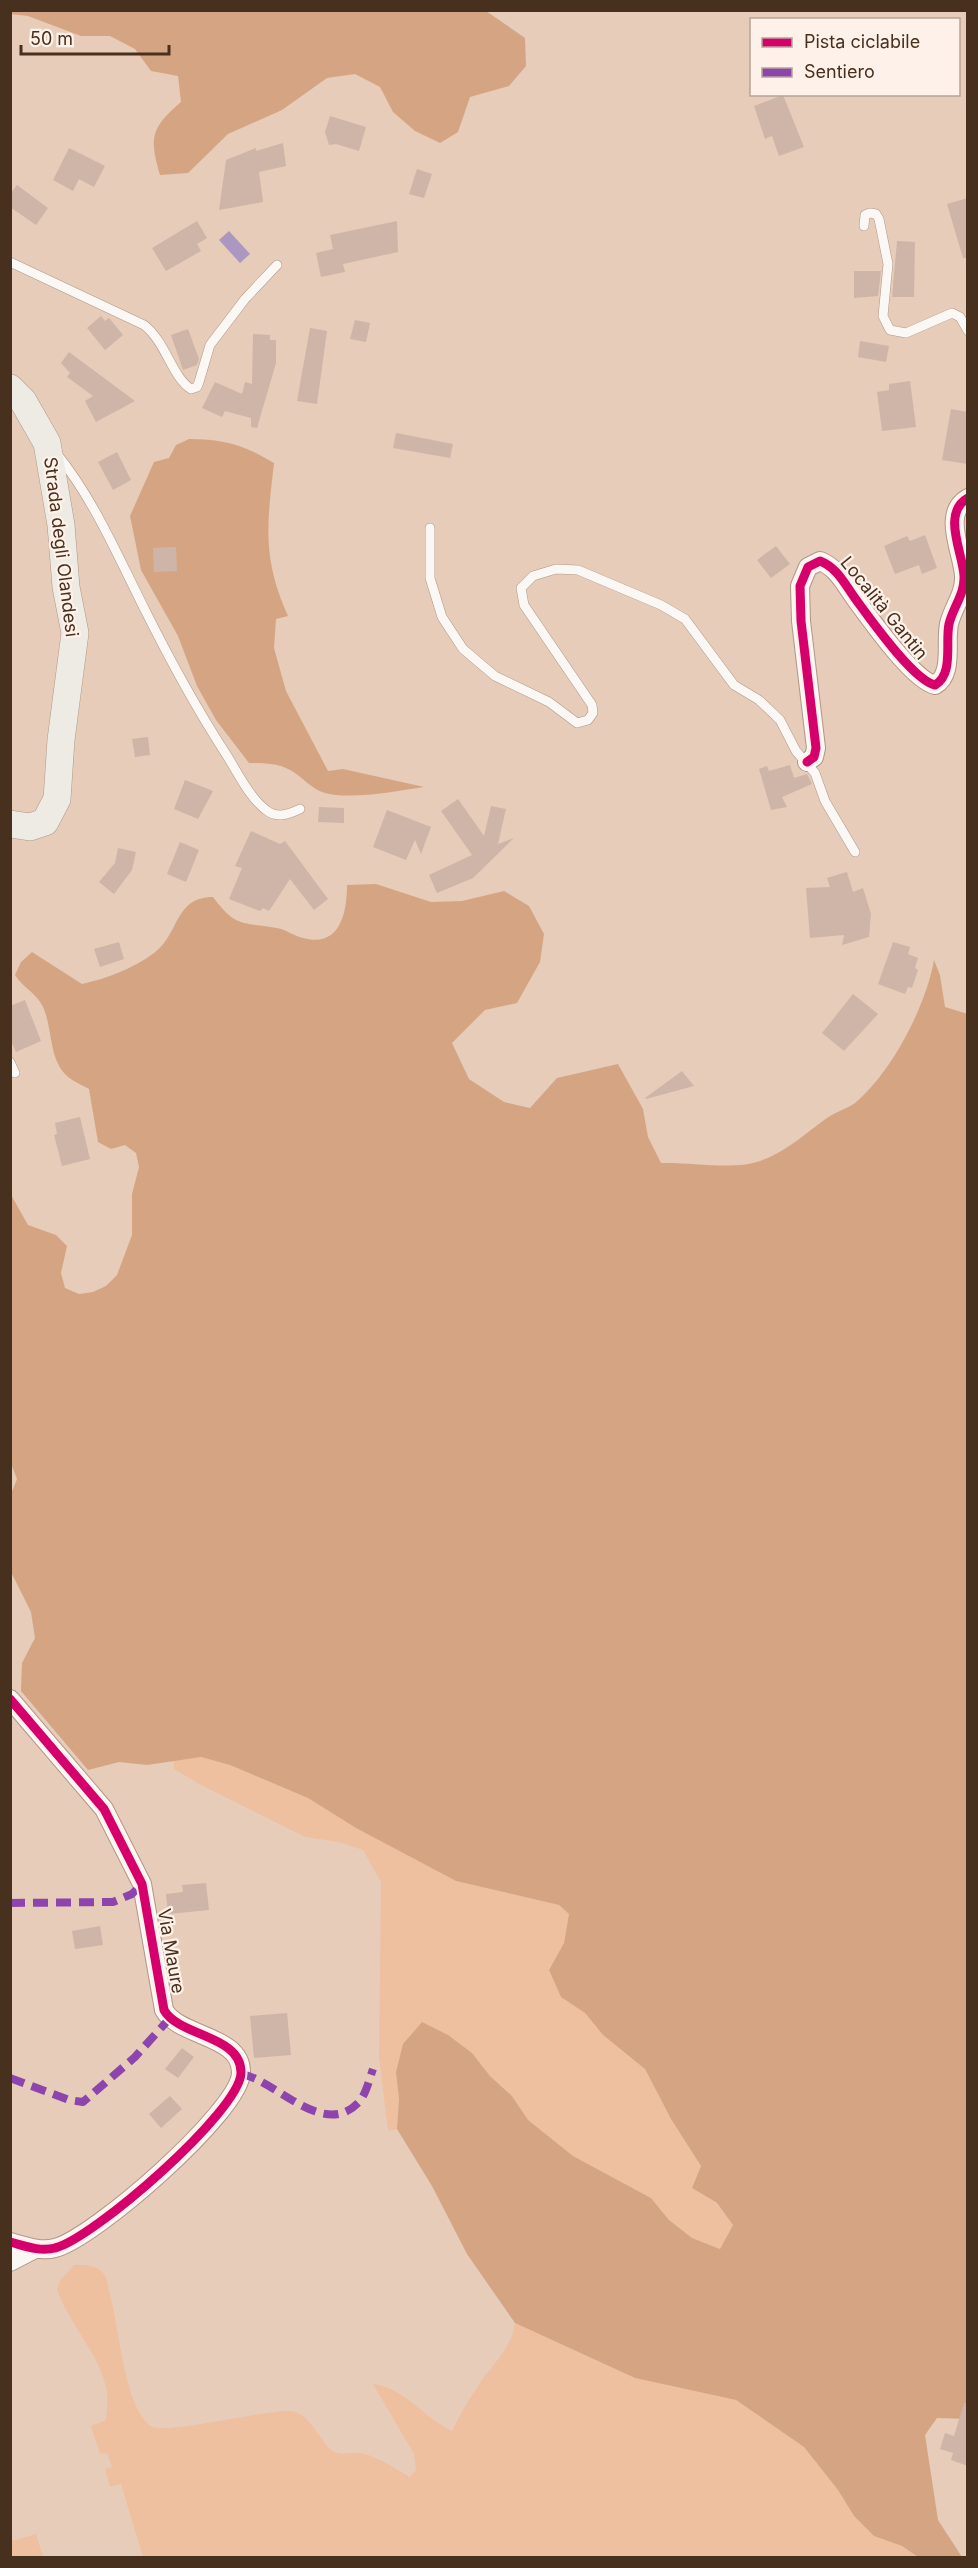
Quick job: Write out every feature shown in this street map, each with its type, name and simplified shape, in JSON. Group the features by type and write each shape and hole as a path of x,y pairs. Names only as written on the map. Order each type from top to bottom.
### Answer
{"main road":[{"name":"Strada degli Olandesi","path":"10,388 23,401 48,443 61,525 66,587 75,633 61,740 57,799 45,822 30,827 10,824"}],"street":[{"name":"Località Gantin","path":"807,762 814,757 816,748 801,621 800,586 808,567 820,561 832,565 858,602 908,663 927,683 935,685 941,681 945,671 949,624 963,591 964,575 956,538 955,516 962,501 968,498"},
{"name":"Via Maure","path":"10,1699 104,1809 142,1884 164,2010 169,2019 229,2049 238,2060 241,2074 235,2092 187,2149 102,2223 56,2248 35,2249"},
{"path":"10,2242 35,2249"},
{"path":"10,2262 35,2249"}],"lane":[{"path":"864,226 865,215 876,214 888,264 883,316 890,330 906,333 952,313 960,317 968,331"},
{"path":"10,262 144,325 155,334 180,379 191,389 200,382 210,345 245,299 278,265"},
{"path":"48,443 73,474 200,713 251,793 266,811 278,815 288,815 300,809"},
{"path":"430,528 430,578 442,617 464,649 495,676 549,702 577,723 585,722 591,717 592,705 524,605 521,588 533,576 556,569 578,570 661,605 685,620 734,685 759,700 780,720 796,752 815,773 825,801 855,852"},
{"path":"10,1062 15,1073"}],"shaded area":[{"path":"10,11 486,11 525,38 526,66 509,86 470,97 458,132 440,143 415,131 393,112 380,87 355,74 327,78 282,110 228,134 188,173 160,175 154,151 155,134 164,119 181,102 178,76 151,71 135,49 110,36 81,36 28,16 11,14"},
{"path":"229,231 250,254 240,263 219,240"},
{"path":"189,439 233,444 274,463 268,523 270,558 288,616 276,619 274,648 286,691 328,771 343,769 424,787 348,796 325,793 280,766 249,763 216,720 197,686 178,636 141,570 130,516 154,462 169,458 176,445"},
{"path":"376,884 431,902 462,901 504,891 529,906 544,934 540,962 517,1003 485,1010 452,1043 469,1079 504,1102 530,1108 557,1078 618,1064 643,1109 648,1137 661,1163 743,1165 764,1160 801,1138 830,1116 855,1103 882,1074 905,1037 923,997 934,960 940,975 945,1007 968,1014 968,2419 937,2418 925,2435 938,2520 962,2557 918,2557 902,2546 874,2536 854,2516 838,2490 804,2447 736,2400 635,2378 515,2323 467,2254 432,2186 397,2129 399,2099 396,2072 403,2044 422,2022 448,2035 472,2053 490,2076 512,2096 528,2120 573,2156 651,2198 669,2220 692,2238 720,2249 733,2225 717,2203 692,2188 701,2166 671,2119 645,2069 603,2035 585,2013 561,1997 549,1970 564,1943 569,1914 559,1905 456,1881 356,1828 308,1798 230,1765 201,1757 147,1765 119,1762 88,1770 21,1691 22,1663 35,1638 31,1612 11,1572 11,1494 17,1479 10,1461 10,1193 28,1225 56,1235 67,1246 61,1273 65,1288 79,1294 93,1292 106,1286 117,1275 132,1235 132,1194 139,1167 136,1153 125,1145 111,1149 98,1142 89,1089 68,1077 60,1068 42,1005 15,975 21,962 32,952 82,984 120,972 154,953 169,936 184,910 191,903 213,897 228,914 240,922 280,929 303,938 316,940 325,938 339,926 343,917 347,885"},
{"path":"201,1757 230,1765 308,1798 356,1828 456,1881 559,1905 569,1914 564,1943 549,1970 561,1997 585,2013 603,2035 645,2069 671,2119 701,2166 692,2188 717,2204 733,2225 720,2249 692,2238 669,2220 651,2198 573,2156 528,2121 512,2096 490,2076 472,2053 396,2072 399,2099 397,2129 388,2131 379,2056 381,1882 363,1850 339,1842 305,1837 174,1769 174,1760"},
{"path":"74,2265 94,2267 105,2275 129,2386 143,2418 153,2427 175,2427 275,2412 295,2412 302,2415 312,2425 325,2444 334,2452 365,2454 383,2461 410,2477 416,2470 414,2454 373,2384 395,2391 452,2431 476,2389 511,2339 515,2323 635,2378 736,2400 804,2447 838,2490 854,2516 874,2536 902,2546 918,2557 143,2557 121,2484 110,2487 105,2469 112,2467 107,2453 100,2454 91,2426 106,2420 108,2403 102,2374 57,2290 60,2281"},
{"path":"10,2534 13,2541 36,2534 43,2557 11,2557"}],"building":[{"path":"783,96 804,147 779,156 772,136 765,139 754,106"},
{"path":"330,116 366,127 359,151 336,144 329,145 325,132"},
{"path":"283,143 286,166 259,172 263,202 219,210 226,160 256,148 256,151"},
{"path":"69,148 105,166 94,187 79,179 73,191 53,180"},
{"path":"417,169 432,174 424,198 409,194"},
{"path":"17,185 48,208 36,225 10,207 10,194"},
{"path":"968,198 968,258 963,258 947,204"},
{"path":"197,221 207,238 197,244 201,251 166,271 152,248"},
{"path":"397,221 398,252 343,264 345,272 321,277 316,253 333,249 330,235"},
{"path":"897,241 915,242 914,297 892,297"},
{"path":"854,271 881,271 878,296 854,298"},
{"path":"101,316 105,321 109,318 123,335 105,350 87,328"},
{"path":"355,320 370,323 366,342 350,339"},
{"path":"310,328 327,331 317,404 297,401"},
{"path":"188,329 199,359 197,365 183,370 171,335"},
{"path":"253,334 270,335 270,340 276,340 276,363 257,428 251,427 251,418 225,411 222,417 202,408 215,382 242,394 245,382 252,384"},
{"path":"860,341 889,346 886,362 858,357"},
{"path":"69,352 135,401 96,422 85,401 93,396 67,377 70,373 61,363"},
{"path":"910,381 916,427 882,431 877,392 889,390 889,384"},
{"path":"951,409 968,412 968,464 942,460"},
{"path":"396,433 453,444 450,458 393,448"},
{"path":"117,452 131,480 113,490 98,462"},
{"path":"925,535 937,568 922,574 919,565 895,574 884,546 907,536 910,541"},
{"path":"776,546 790,564 771,578 757,560"},
{"path":"176,547 177,571 154,572 153,548"},
{"path":"148,737 150,755 135,757 132,739"},
{"path":"790,765 794,778 807,774 812,784 782,797 787,807 771,810 759,769 767,766 769,771"},
{"path":"185,780 213,791 198,819 174,809"},
{"path":"458,799 484,836 491,806 506,809 498,844 514,838 473,878 437,893 429,875 472,855 441,811"},
{"path":"319,807 344,808 344,823 318,822"},
{"path":"387,810 431,827 421,854 415,840 406,860 373,847"},
{"path":"251,831 280,844 285,841 328,899 314,910 290,879 269,911 263,908 260,911 229,899 242,868 235,866"},
{"path":"180,842 199,850 186,882 167,874"},
{"path":"118,848 136,852 132,870 114,894 99,882 115,863"},
{"path":"847,872 853,892 863,888 871,914 869,937 842,945 844,935 810,938 806,888 830,887 827,878"},
{"path":"119,942 124,959 100,967 94,949"},
{"path":"893,942 910,947 908,954 918,958 915,968 918,970 912,988 908,987 905,994 878,984"},
{"path":"853,994 878,1014 844,1051 822,1033"},
{"path":"25,1000 41,1041 16,1052 10,1039 10,1006"},
{"path":"682,1071 694,1086 645,1098"},
{"path":"80,1117 90,1159 62,1166 54,1135 57,1134 55,1123"},
{"path":"206,1883 209,1910 168,1914 166,1894 183,1892 182,1885"},
{"path":"100,1926 103,1945 75,1949 72,1931"},
{"path":"287,2013 291,2055 254,2058 250,2016"},
{"path":"182,2048 194,2057 178,2078 165,2069"},
{"path":"170,2096 182,2109 161,2128 149,2114"},
{"path":"964,2403 968,2404 968,2466 951,2460 953,2453 940,2449 945,2433 954,2436"}],"marked path":[{"path":"10,1903 113,1902 132,1894 142,1884"},
{"path":"10,2078 69,2100 83,2102 135,2057 169,2019"},
{"path":"241,2074 255,2078 315,2111 330,2114 344,2112 361,2100 373,2069"}],"cycle path":[{"path":"807,762 814,757 816,748 801,621 800,586 808,567 820,561 832,568 904,661 926,681 935,685 945,674 949,624 964,583 955,523 960,505 968,498"},
{"path":"10,1699 104,1809 142,1884 164,2010 182,2026 221,2043 231,2051 239,2060 241,2073 234,2091 217,2115 192,2143 130,2199 100,2222 55,2248 38,2249 10,2242"}]}
